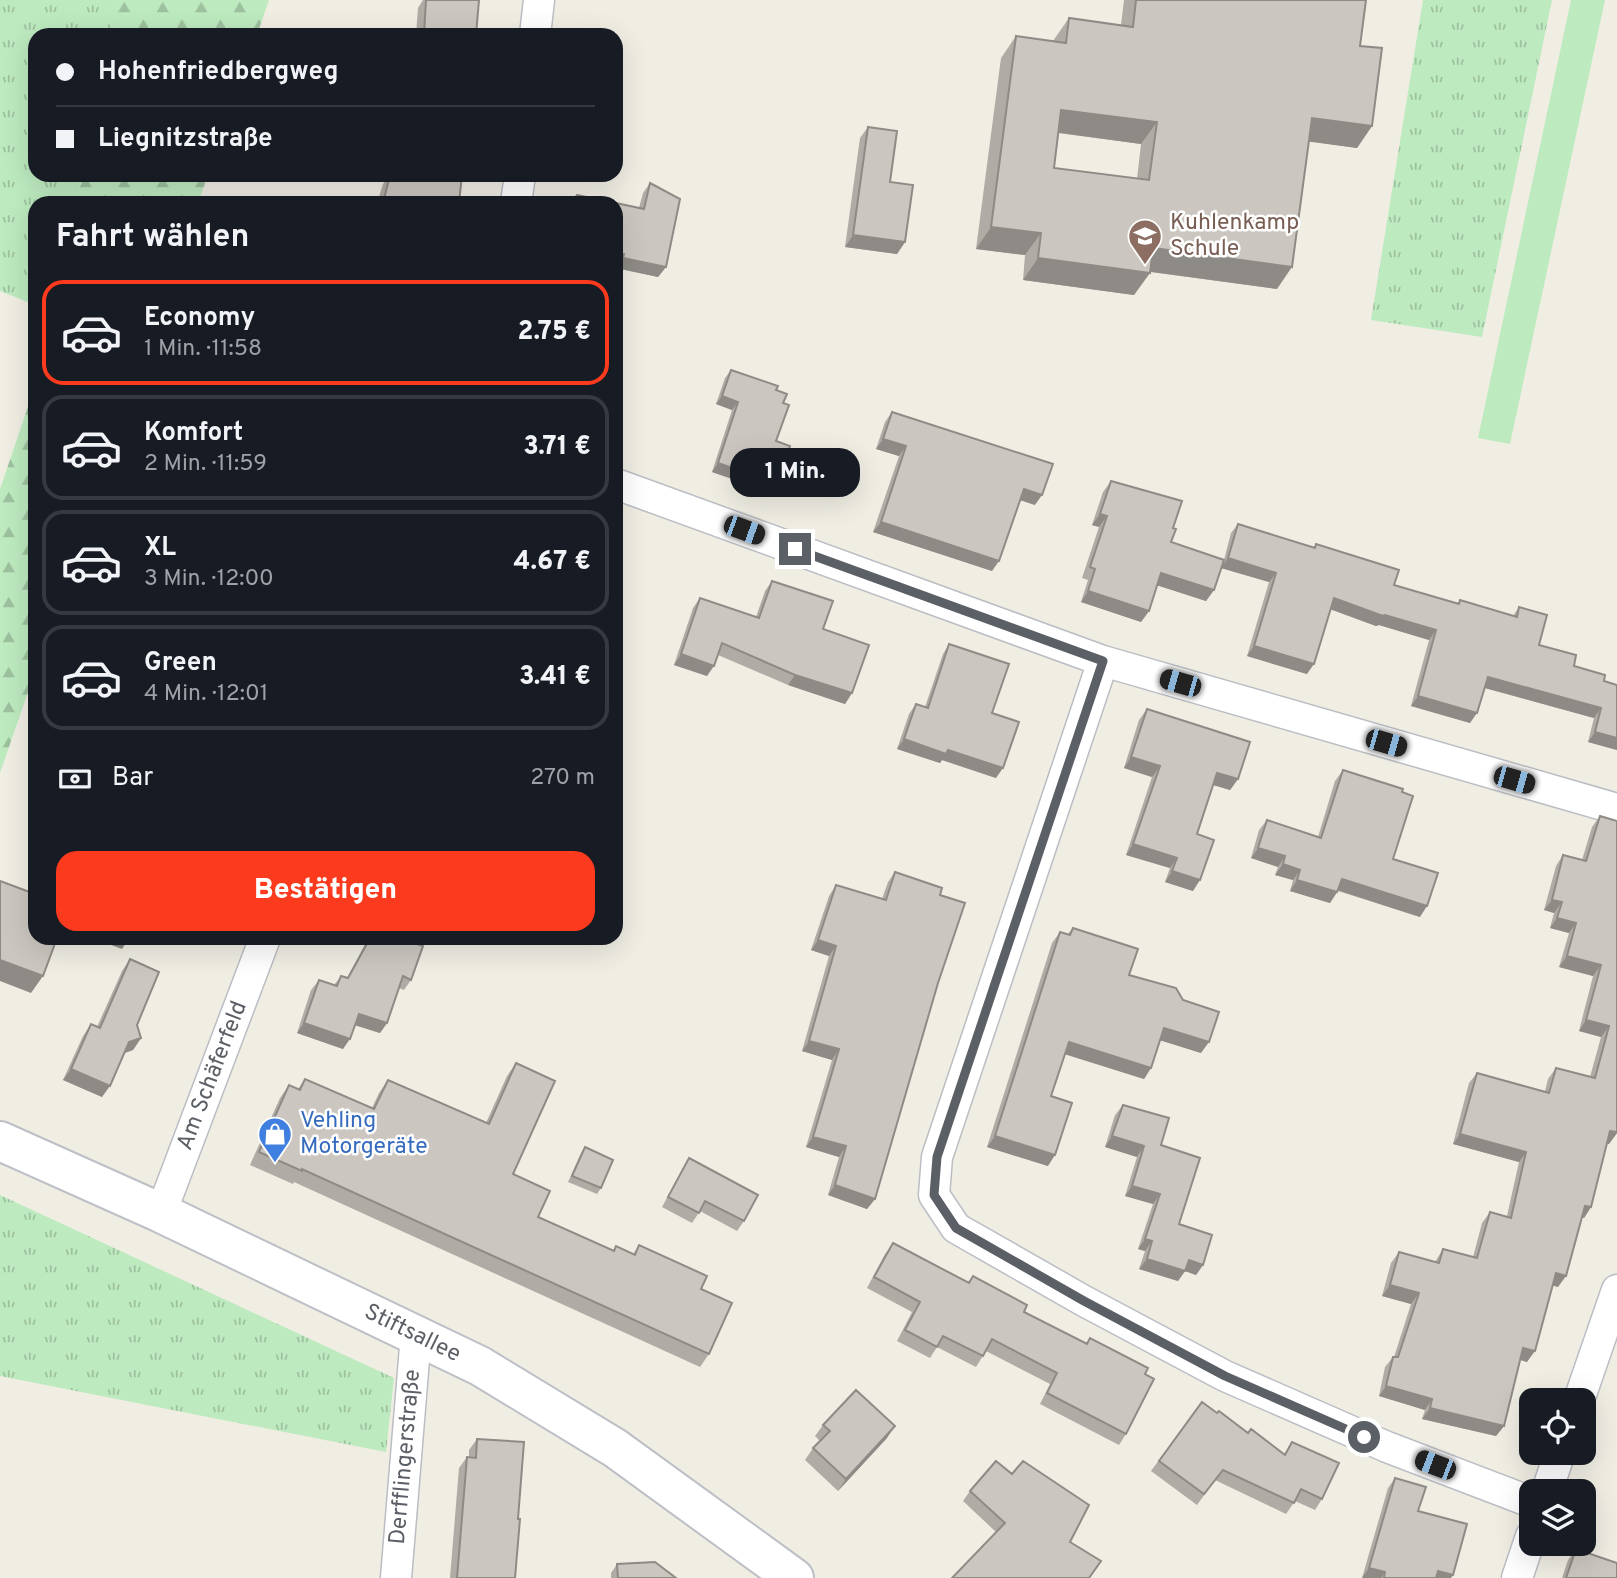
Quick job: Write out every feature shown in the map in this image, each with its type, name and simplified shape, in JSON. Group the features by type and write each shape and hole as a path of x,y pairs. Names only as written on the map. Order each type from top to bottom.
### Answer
{"main road":[{"name":"Stiftsallee","path":"0,1141 161,1213 480,1366 615,1448 793,1578"}],"street":[{"path":"536,28 539,0"},
{"path":"623,487 1103,661 1617,809"},
{"path":"1103,661 937,1157 934,1195 956,1228 1084,1301 1225,1376 1387,1447 1519,1497"},
{"name":"Am Schäferfeld","path":"161,1213 262,945"},
{"path":"1583,1388 1617,1290"},
{"name":"Derfflingerstraße","path":"396,1578 416,1335"},
{"path":"1517,1578 1524,1556"}],"green space":[{"path":"0,0 118,0 112,28 28,28 28,182 81,182 78,196 28,196 28,302 0,291"},
{"path":"118,0 269,0 259,28 112,28"},
{"path":"1423,0 1552,0 1482,337 1371,320"},
{"path":"1571,0 1605,0 1510,444 1478,438"},
{"path":"81,182 206,182 200,196 78,196"},
{"path":"28,407 28,692 0,773 0,489"},
{"path":"0,1195 394,1378 386,1452 0,1376"}],"building":[{"path":"426,0 479,0 477,28 424,28"},
{"path":"1136,0 1366,0 1360,46 1382,48 1372,126 1312,118 1292,267 1153,248 1150,273 1038,258 1041,233 991,227 1016,36 1066,43 1069,18 1133,27","holes":["1061,110 1157,122 1149,180 1054,168"]},
{"path":"868,127 897,131 890,182 913,185 905,242 853,235"},
{"path":"388,182 461,182 460,196 385,196"},
{"path":"650,183 680,199 666,267 623,258 623,204 644,209"},
{"path":"731,370 778,386 776,390 787,394 783,403 789,405 776,441 790,446 777,484 718,463 738,402 722,396"},
{"path":"892,412 1053,464 1042,495 1024,489 999,561 881,522 906,446 883,439"},
{"path":"1111,481 1182,501 1171,542 1224,560 1214,590 1161,573 1149,611 1088,591 1095,569 1090,567 1107,516 1100,514"},
{"path":"1238,524 1315,548 1316,544 1399,570 1394,585 1459,604 1460,600 1517,617 1519,607 1547,615 1539,645 1576,655 1574,666 1605,675 1604,681 1617,685 1617,738 1595,732 1601,708 1488,677 1477,713 1418,696 1436,630 1383,616 1334,598 1314,664 1254,646 1276,573 1228,558"},
{"path":"772,581 833,601 823,629 869,645 852,693 795,675 722,643 714,666 681,654 700,598 759,618"},
{"path":"949,644 1009,664 992,713 1019,722 1003,768 948,750 946,754 904,739 916,704 928,708"},
{"path":"1147,709 1250,742 1238,779 1217,773 1197,834 1214,840 1200,880 1172,871 1177,858 1133,844 1160,766 1131,757"},
{"path":"1343,770 1403,789 1402,792 1413,796 1393,859 1438,873 1427,906 1342,879 1337,892 1297,880 1300,870 1283,864 1285,856 1258,848 1267,820 1321,838"},
{"path":"1600,816 1617,821 1617,1132 1610,1131 1591,1207 1585,1206 1566,1276 1556,1273 1535,1351 1523,1348 1504,1426 1430,1408 1432,1399 1386,1386 1393,1357 1398,1357 1419,1293 1390,1285 1399,1252 1439,1263 1443,1249 1477,1258 1490,1212 1511,1218 1526,1152 1460,1134 1477,1073 1549,1093 1556,1068 1595,1078 1609,1026 1586,1020 1601,965 1567,956 1576,923 1557,918 1562,902 1552,900 1563,855 1586,861"},
{"path":"895,872 942,888 940,895 965,903 938,983 875,1199 835,1185 846,1146 813,1137 839,1049 809,1041 836,946 818,940 836,885 886,900"},
{"path":"0,881 28,891 28,945 54,945 43,976 0,960"},
{"path":"1073,928 1138,949 1129,975 1176,988 1183,1000 1219,1012 1209,1042 1164,1028 1151,1068 1069,1042 1051,1096 1072,1103 1055,1155 995,1136 1060,932 1070,935"},
{"path":"366,945 423,946 411,980 403,976 387,1023 359,1014 350,1039 304,1023 319,980 337,986 341,976 348,978"},
{"path":"130,959 159,972 137,1025 141,1038 129,1042 110,1086 71,1069 91,1024 100,1028"},
{"path":"516,1063 555,1081 513,1174 550,1191 538,1217 614,1251 616,1246 635,1255 639,1245 707,1276 701,1289 732,1303 709,1354 302,1169 259,1152 289,1085 300,1090 305,1079 374,1109 388,1080 489,1124"},
{"path":"1123,1105 1169,1118 1161,1145 1200,1158 1179,1224 1212,1235 1203,1265 1189,1260 1185,1271 1147,1259 1152,1241 1145,1239 1160,1194 1132,1186 1144,1146 1112,1136"},
{"path":"585,1147 613,1160 601,1188 572,1176"},
{"path":"689,1158 758,1195 744,1221 705,1201 699,1213 668,1197"},
{"path":"893,1243 969,1283 973,1276 1027,1305 1024,1312 1087,1344 1090,1338 1148,1368 1145,1374 1154,1379 1126,1434 1047,1393 1057,1373 992,1339 983,1356 943,1336 937,1347 905,1330 920,1302 874,1277"},
{"path":"856,1390 895,1426 846,1479 813,1448 830,1431 823,1425"},
{"path":"1202,1402 1248,1433 1251,1429 1285,1455 1292,1442 1339,1463 1322,1499 1301,1489 1294,1503 1223,1470 1204,1494 1159,1461"},
{"path":"477,1439 524,1442 515,1578 457,1578 467,1457 476,1458"},
{"path":"996,1461 1012,1474 1023,1461 1089,1505 1070,1542 1101,1561 1089,1578 952,1578 1005,1523 970,1491"},
{"path":"1395,1478 1426,1487 1418,1511 1467,1524 1453,1575 1438,1571 1436,1578 1384,1578 1385,1572 1369,1568"},
{"path":"1574,1556 1596,1556 1617,1563 1617,1578 1566,1578"},
{"path":"655,1562 676,1578 618,1578 617,1564"}],"place":[{"name":"Kuhlenkamp Schule","path":"1145,266"},
{"name":"Vehling Motorgeräte","path":"275,1164"}],"route":[{"path":"795,549 1103,661 937,1157 934,1195 956,1228 1084,1301 1225,1376 1364,1437"}]}
